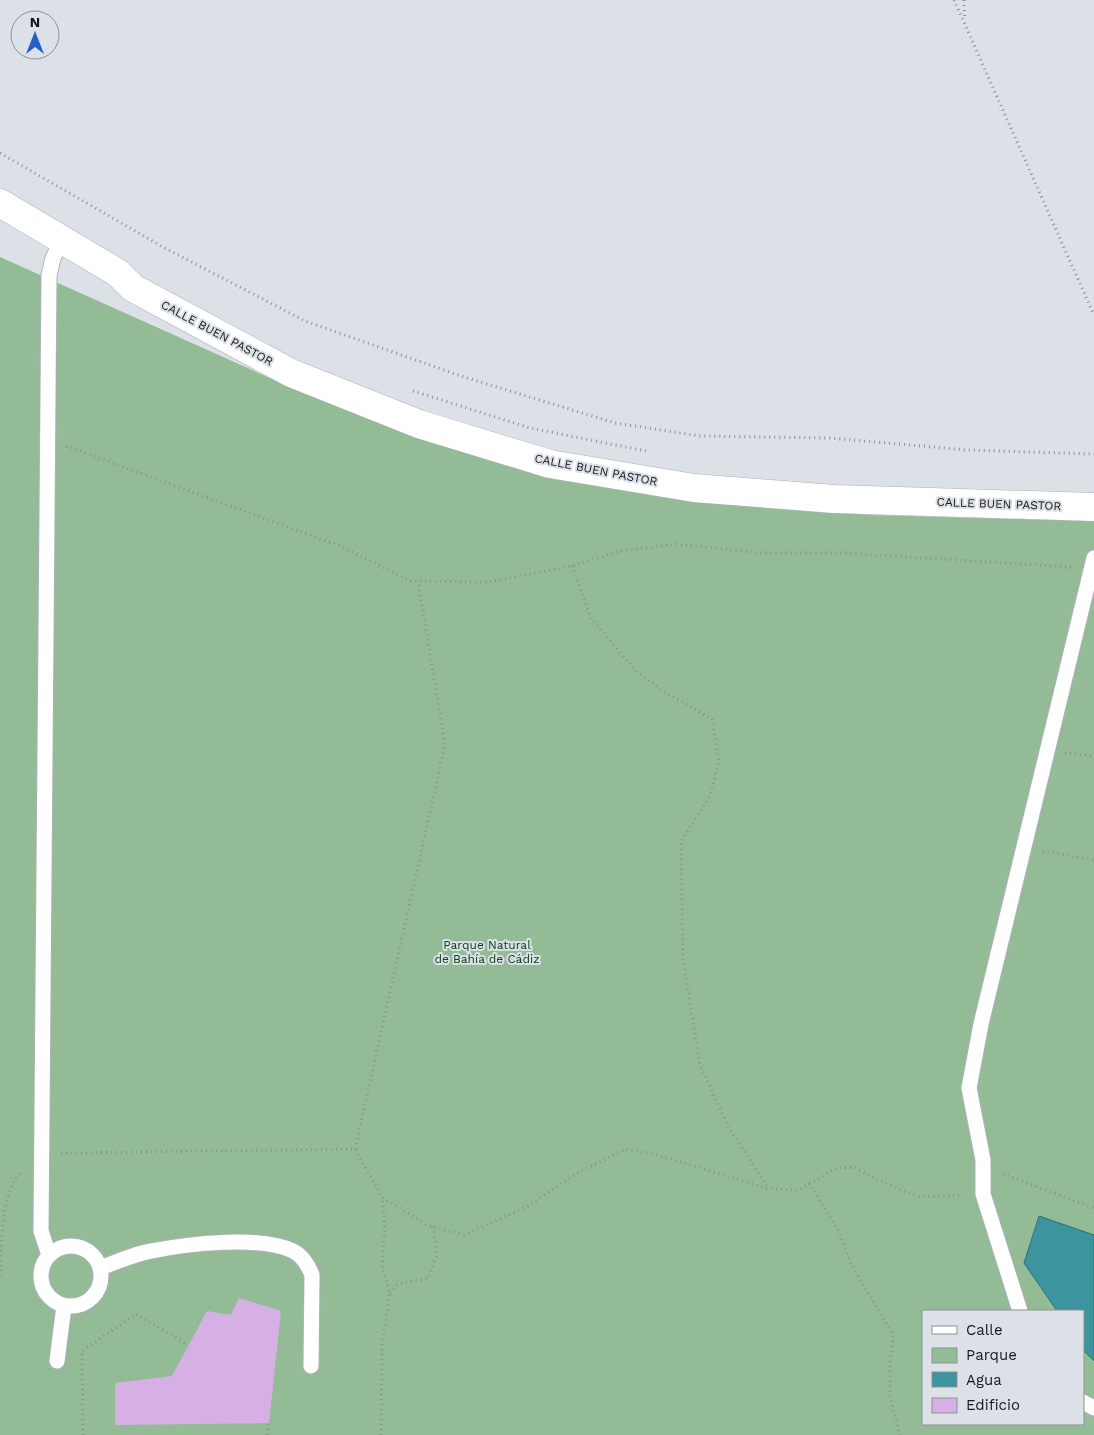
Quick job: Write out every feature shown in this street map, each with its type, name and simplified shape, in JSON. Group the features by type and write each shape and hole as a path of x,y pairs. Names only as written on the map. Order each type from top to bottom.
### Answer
{"street":[{"path":"0,203 59,245"},
{"path":"0,221 59,245"},
{"name":"CALLE BUEN PASTOR","path":"59,245 113,284 133,288 291,373 419,424 550,464 694,488 834,500 1094,507"}],"lane":[{"path":"49,1256 41,1231 49,276 59,245"},
{"path":"1020,1310 984,1194 983,1168 969,1088 981,1024 1093,563"},
{"path":"100,1268 149,1251 204,1244 260,1244 293,1251 308,1265 312,1275 311,1366"},
{"path":"78,1247 88,1251 100,1268 100,1284 93,1298 84,1304 64,1306 46,1294 40,1274 43,1264 49,1256 63,1248 78,1247"},
{"path":"57,1361 64,1306"}],"path":[{"path":"954,0 1094,315"},
{"path":"964,0 965,23"},
{"path":"0,153 161,246 305,321 464,377 615,423 700,436 829,438 967,450 1094,454"},
{"path":"412,391 530,428 652,452"},
{"path":"49,440 340,546 411,581 488,582 572,566 621,550 676,544 761,553 844,553 1093,563"},
{"path":"572,566 590,618 636,671 665,692 712,719 719,761 710,796 681,841 683,960 700,1065 728,1128 768,1189"},
{"path":"381,1435 382,1345 390,1294 382,1267 385,1226 382,1197 355,1149 445,745 418,581"},
{"path":"1047,751 1094,756"},
{"path":"1023,848 1094,860"},
{"path":"0,1276 6,1202 17,1176 42,1153 355,1149"},
{"path":"382,1197 427,1225 464,1235 528,1206 577,1172 626,1149 658,1155 768,1189 799,1190 836,1168 854,1167 884,1183 920,1198 984,1194"},
{"path":"983,1168 1018,1179 1094,1208"},
{"path":"809,1183 838,1232 851,1264 893,1335 890,1364 890,1396 900,1435"},
{"path":"390,1294 398,1284 428,1278 437,1255 433,1226"},
{"path":"83,1435 82,1351 136,1314 188,1345"},
{"path":"266,1435 269,1423"}],"green space":[{"name":"Parque Natural de Bahía de Cádiz","path":"0,257 310,396 516,466 695,501 871,515 1094,521 1094,1435 0,1435"}],"water":[{"path":"1039,1216 1094,1235 1094,1361 1084,1351 1084,1310 1056,1310 1024,1263"}],"building":[{"path":"239,1298 281,1311 269,1423 115,1425 115,1383 172,1376 207,1311 231,1315"}]}
